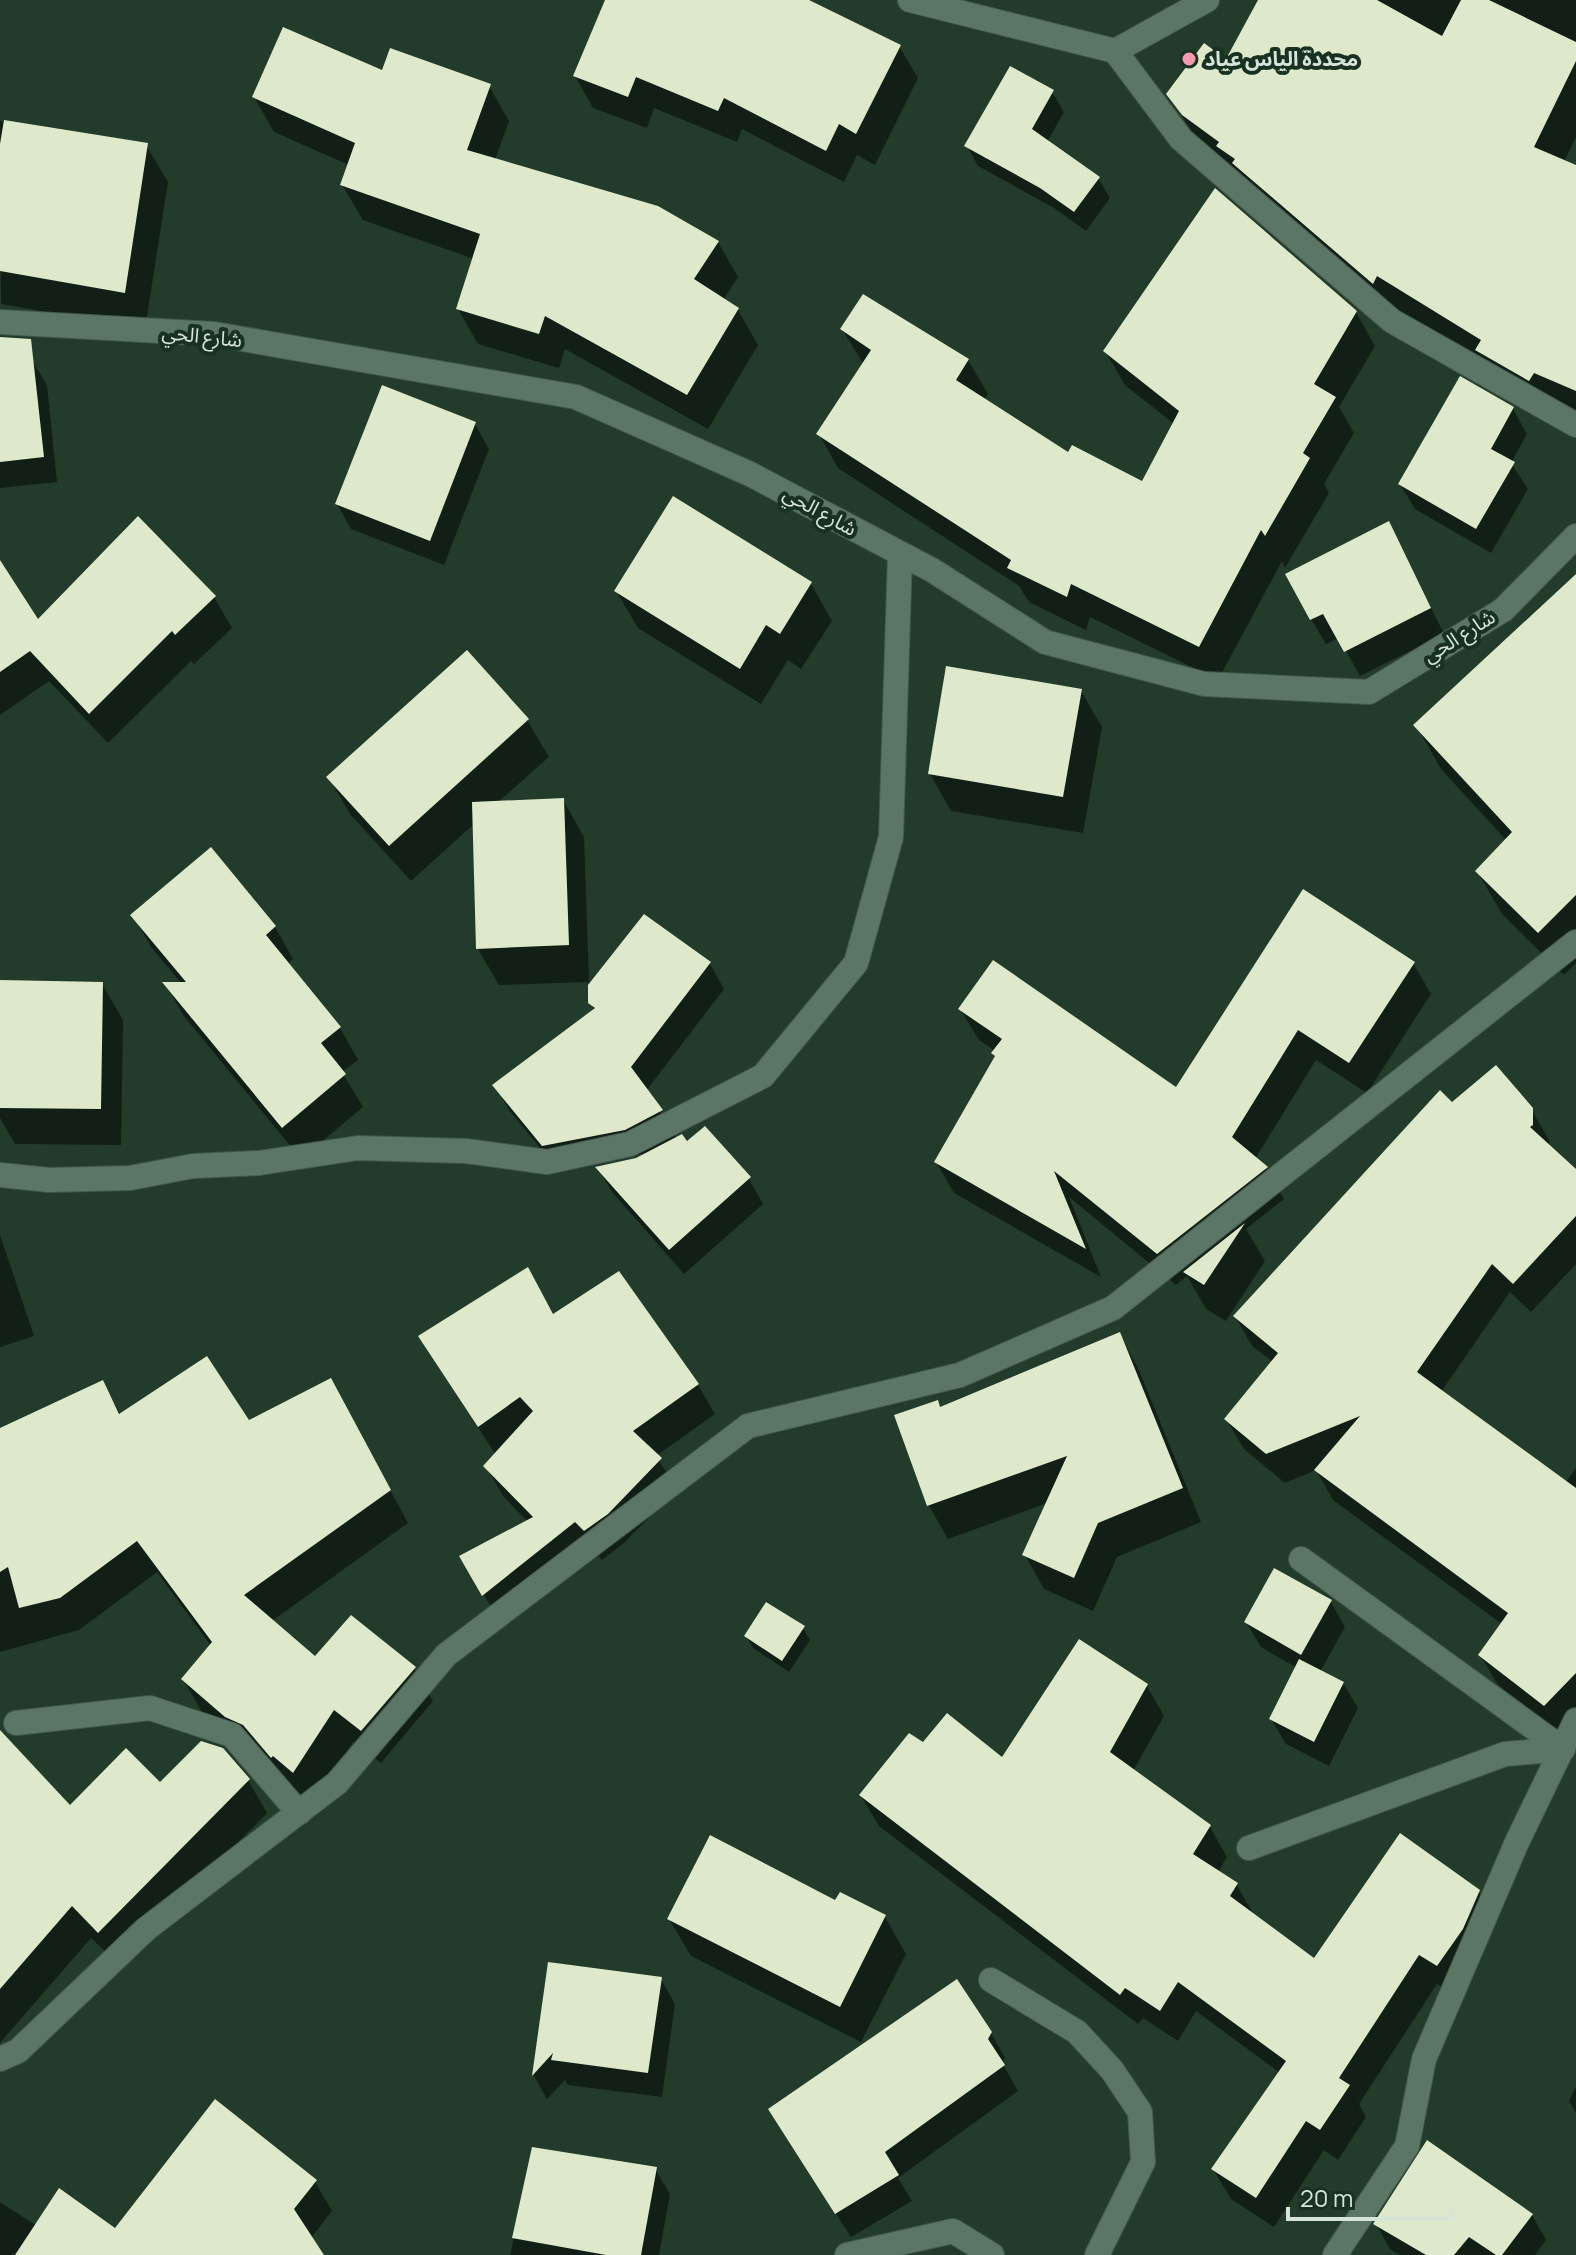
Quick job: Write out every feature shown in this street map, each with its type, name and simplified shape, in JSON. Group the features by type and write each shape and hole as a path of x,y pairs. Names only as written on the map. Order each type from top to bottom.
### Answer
{"street":[{"path":"910,0 1115,51 1181,139 1392,321 1576,425"},
{"path":"1115,51 1207,0"},
{"name":"شارع الحي","path":"0,322 214,334 576,397 750,474 932,570 1045,642 1204,684 1369,692 1503,610 1576,536"},
{"path":"0,1175 49,1180 130,1178 193,1166 259,1163 358,1148 466,1151 547,1162 630,1144 763,1076 856,963 891,837 900,555"},
{"path":"0,2059 18,2051 146,1929 337,1783 446,1655 748,1426 960,1375 1113,1308 1576,942"},
{"path":"1301,1559 1563,1749"},
{"path":"16,1723 150,1708 232,1735 299,1813"},
{"path":"1335,2255 1407,2146 1424,2059 1517,1842 1576,1720"},
{"path":"1249,1848 1505,1754 1563,1749"},
{"path":"991,1980 1077,2032 1112,2070 1140,2112 1143,2162 1097,2255"},
{"path":"847,2255 953,2231 992,2255"}],"building":[{"path":"605,0 809,0 901,45 856,134 839,124 826,151 724,98 718,111 636,77 628,97 573,76"},
{"path":"1258,0 1377,0 1442,36 1461,0 1489,0 1576,42 1576,61 1534,147 1576,165 1576,391 1534,373 1529,381 1475,350 1481,340 1377,276 1373,284 1232,163 1235,159 1216,146 1219,142 1182,115 1166,94 1204,43 1226,59"},
{"path":"283,27 382,70 390,48 491,84 467,150 658,206 719,241 694,279 739,308 687,395 545,316 539,334 456,309 480,234 340,185 355,143 252,97"},
{"path":"1010,66 1054,90 1032,129 1100,177 1074,212 1040,188 964,146"},
{"path":"4,120 148,143 125,293 0,271 0,144"},
{"path":"1215,188 1357,311 1314,384 1336,397 1303,453 1310,458 1265,536 1261,530 1199,647 1071,584 1067,597 1007,568 1011,560 816,434 871,350 840,329 863,294 969,359 956,380 1068,452 1072,445 1142,481 1179,411 1103,351"},
{"path":"0,337 31,339 44,457 0,462"},
{"path":"1460,376 1514,407 1491,449 1515,462 1476,529 1398,484"},
{"path":"382,385 476,422 430,541 335,504"},
{"path":"673,496 812,582 780,634 766,625 740,669 614,591"},
{"path":"138,516 216,596 175,635 172,631 89,714 30,651 0,672 0,560 38,619"},
{"path":"1389,521 1431,608 1344,652 1323,614 1310,620 1285,574"},
{"path":"1576,574 1576,895 1538,933 1475,871 1512,832 1413,725"},
{"path":"467,650 529,719 389,846 326,777"},
{"path":"946,666 1082,689 1063,797 928,774"},
{"path":"564,798 569,945 476,949 472,802"},
{"path":"211,847 276,926 266,935 341,1027 321,1043 346,1074 282,1128 162,982 186,982 130,915"},
{"path":"1303,889 1415,962 1349,1063 1298,1030 1232,1137 1268,1167 1157,1254 1054,1171 1086,1249 934,1162 995,1056 991,1053 1002,1039 958,1009 993,960 1176,1087"},
{"path":"644,914 711,962 631,1067 663,1110 625,1130 542,1146 492,1085 595,1008 588,1003 588,985"},
{"path":"0,980 103,982 101,1109 0,1108"},
{"path":"1496,1065 1533,1108 1533,1125 1530,1127 1576,1169 1576,1216 1513,1284 1492,1264 1417,1372 1576,1488 1576,1673 1544,1706 1478,1655 1508,1613 1314,1470 1360,1416 1266,1454 1224,1419 1278,1353 1233,1316 1440,1090 1452,1102"},
{"path":"705,1126 751,1177 669,1250 595,1167 636,1158 682,1134 687,1141"},
{"path":"1245,1223 1204,1285 1183,1272"},
{"path":"528,1267 553,1314 619,1271 699,1384 633,1431 662,1458 608,1514 584,1531 575,1522 482,1596 459,1556 533,1517 483,1466 533,1411 520,1397 478,1427 418,1336"},
{"path":"1120,1332 1183,1488 1098,1523 1074,1578 1022,1555 1067,1456 927,1506 894,1415 938,1400 940,1407"},
{"path":"207,1356 249,1420 331,1378 391,1490 244,1595 315,1656 351,1615 416,1667 361,1731 334,1710 293,1773 273,1756 271,1758 243,1725 225,1717 181,1679 212,1642 137,1541 60,1598 19,1608 8,1567 0,1572 0,1428 103,1380 119,1414"},
{"path":"1274,1568 1332,1600 1301,1655 1244,1622"},
{"path":"766,1602 805,1626 782,1661 744,1636"},
{"path":"1079,1639 1148,1684 1110,1752 1211,1825 1193,1854 1238,1883 1230,1896 1314,1958 1400,1833 1480,1890 1463,1929 1437,1966 1419,1955 1339,2078 1350,2085 1320,2130 1306,2121 1256,2198 1211,2169 1286,2061 1178,1982 1160,2011 1125,1988 1120,1995 859,1795 909,1733 923,1742 947,1713 1002,1757"},
{"path":"1299,1659 1344,1682 1314,1742 1269,1719"},
{"path":"0,1730 70,1805 126,1748 160,1782 201,1741 223,1748 250,1779 98,1933 72,1906 0,1989"},
{"path":"710,1835 835,1900 840,1892 886,1915 840,2007 667,1919"},
{"path":"548,1962 662,1977 648,2073 551,2060 553,2053 532,2076"},
{"path":"957,1979 992,2032 988,2039 1005,2065 885,2152 899,2175 835,2214 768,2109"},
{"path":"215,2099 317,2180 294,2209 324,2255 15,2255 59,2188 115,2228"},
{"path":"1427,2140 1533,2214 1502,2255 1496,2255 1469,2237 1454,2255 1426,2255 1373,2224"},
{"path":"532,2147 657,2167 641,2255 606,2255 512,2238"}],"place":[{"name":"محددة الياس عياد","path":"1189,59"}]}
